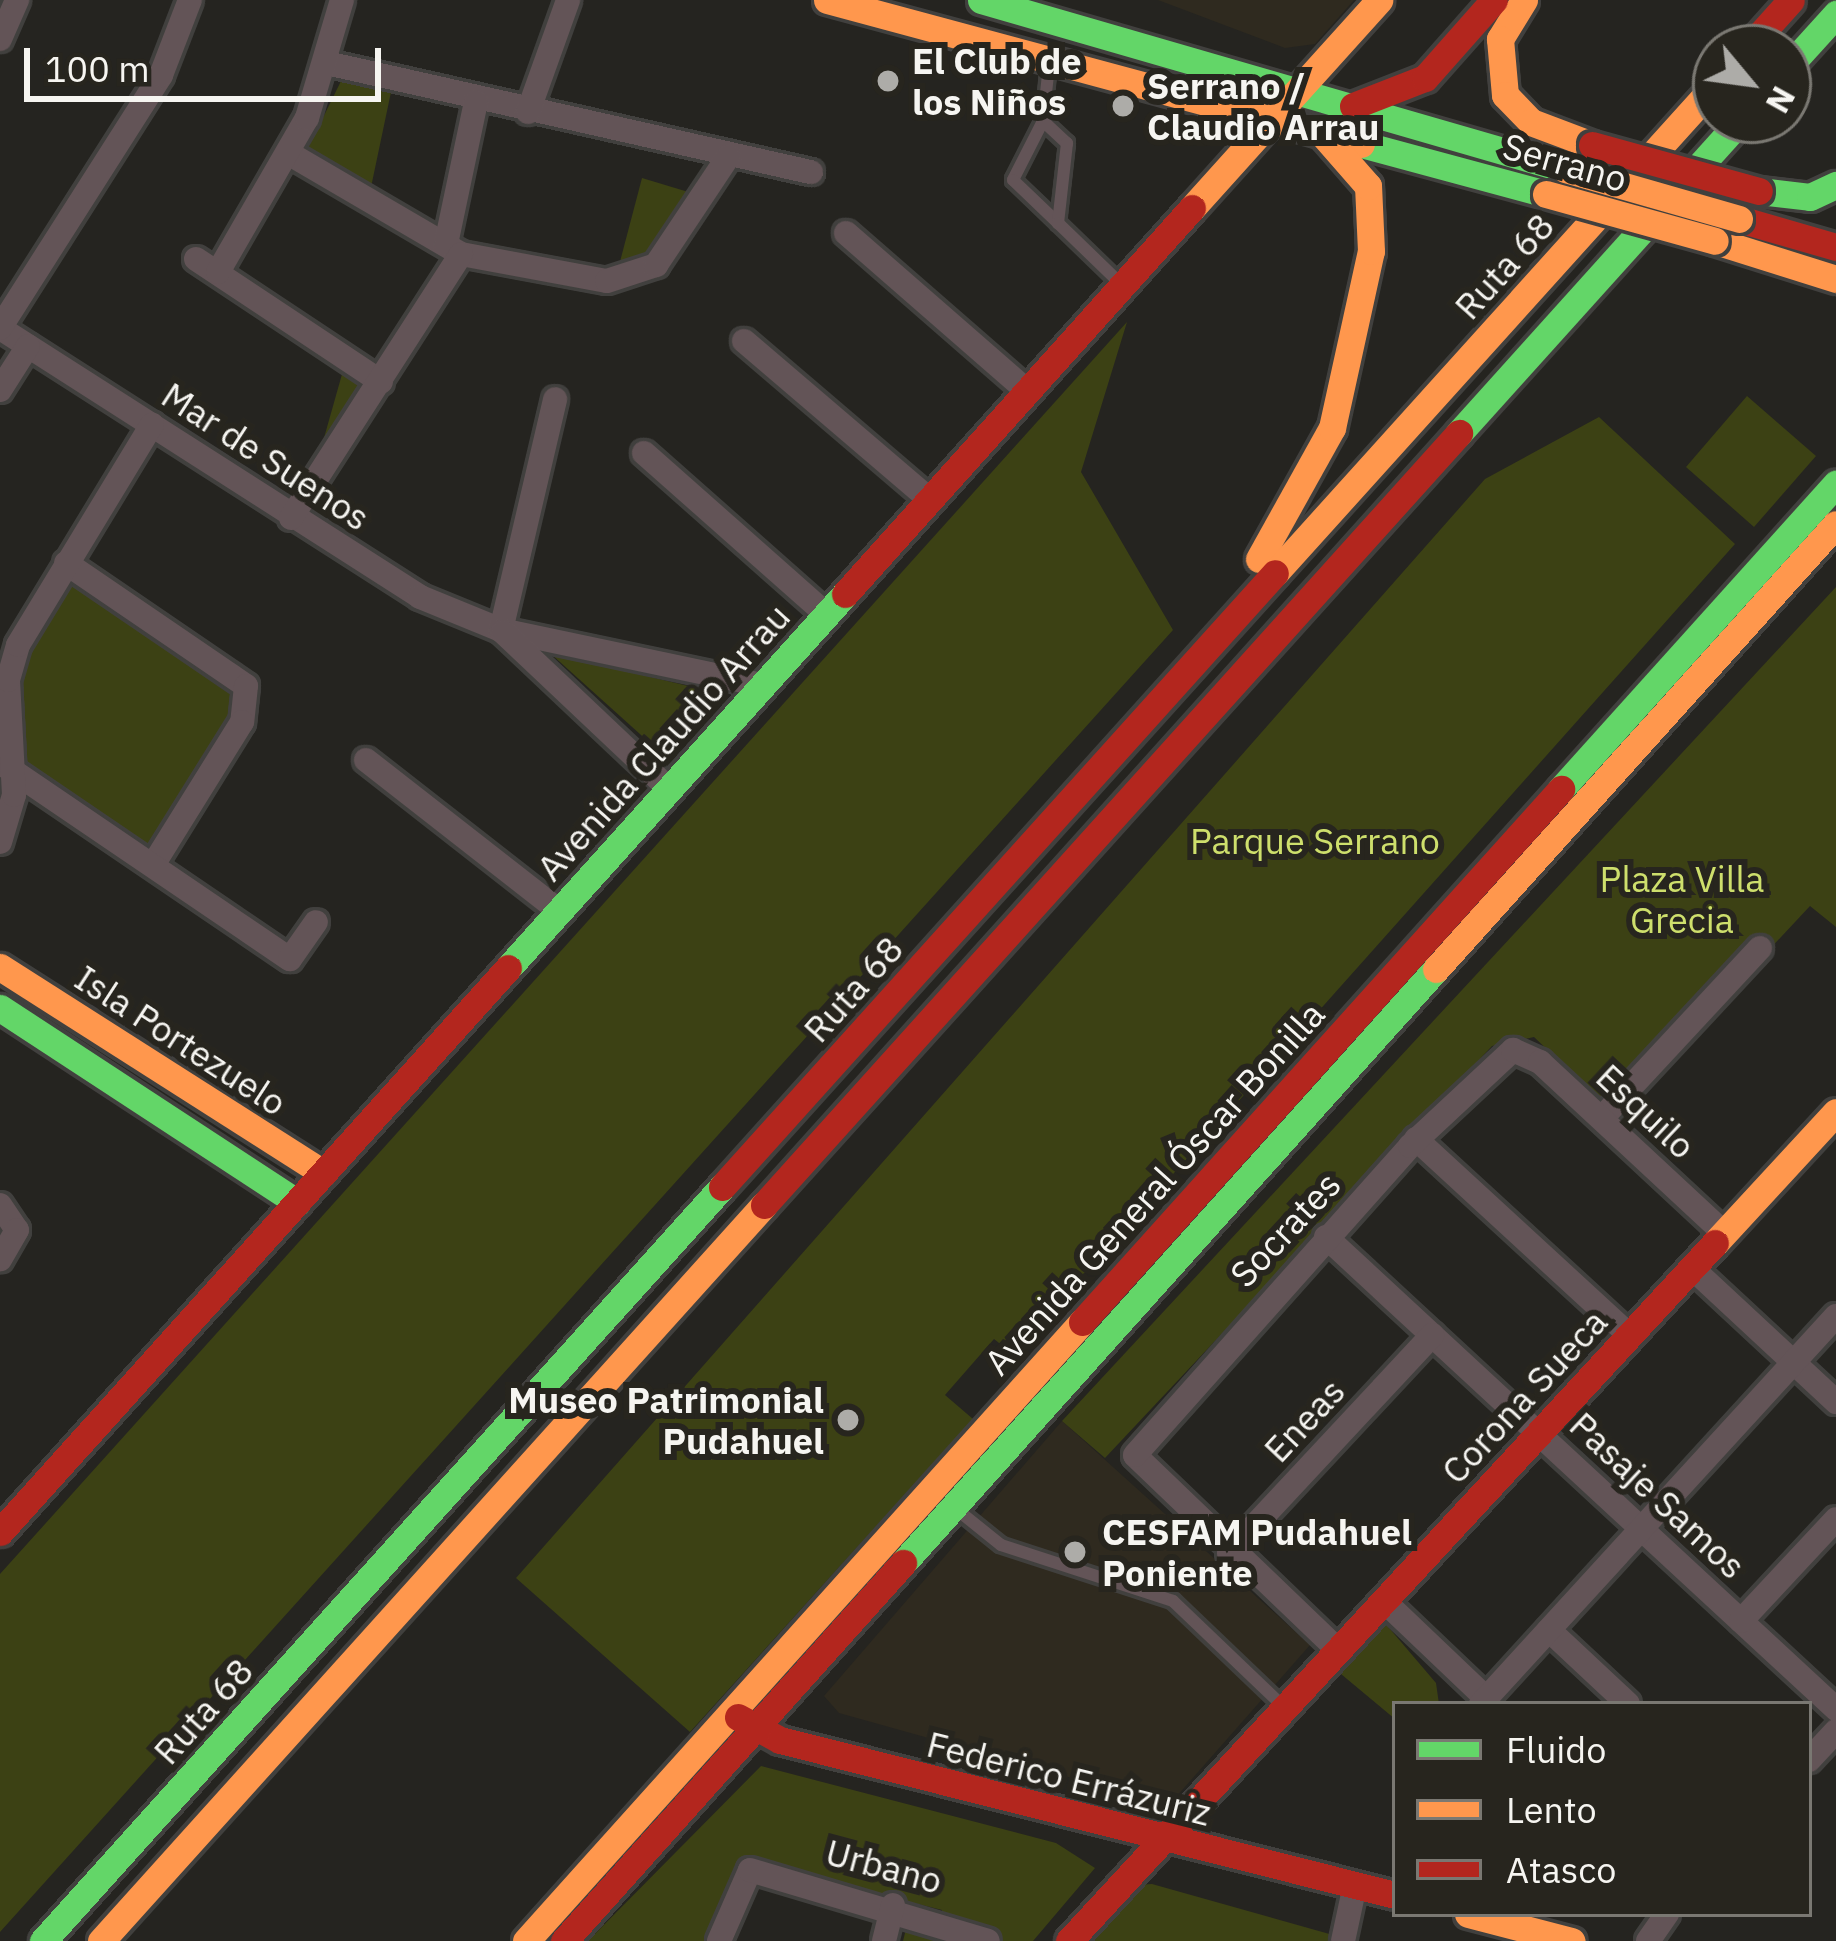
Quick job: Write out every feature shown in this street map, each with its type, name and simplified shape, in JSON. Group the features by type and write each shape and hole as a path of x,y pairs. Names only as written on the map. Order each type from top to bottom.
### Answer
{"main road":[{"name":"Serrano","path":"826,0 1274,116 1836,279"},
{"name":"Serrano","path":"979,0 1836,248"},
{"name":"Avenida Claudio Arrau","path":"0,1532 1379,0"},
{"path":"1353,106 1425,78 1494,0"},
{"path":"1523,0 1500,39 1505,95 1531,122 1592,145 1759,191 1810,196 1836,185"},
{"path":"1770,24 1791,0"},
{"path":"1812,40 1836,14"},
{"name":"Ruta 68","path":"44,1941 1692,111"},
{"path":"1071,799 1256,563 1332,428 1373,199 1319,130"},
{"path":"101,1941 1719,144"},
{"name":"Avenida General Óscar Bonilla","path":"564,1941 743,1720 1836,484"},
{"name":"Avenida General Óscar Bonilla","path":"526,1941 955,1508 1836,524"},
{"name":"Isla Portezuelo","path":"0,968 323,1173"},
{"name":"Isla Portezuelo","path":"0,1008 297,1202"},
{"name":"Corona Sueca","path":"1069,1941 1836,1112"},
{"name":"Federico Errázuriz","path":"743,1720 1163,1840 1392,1894"},
{"path":"1480,1917 1572,1941"}],"street":[{"path":"0,39 17,0"},
{"path":"0,328 160,75 190,0"},
{"path":"342,0 331,64 287,153 207,266 381,382"},
{"path":"528,112 554,13 568,0"},
{"path":"968,36 979,0"},
{"path":"331,64 476,102 811,172"},
{"path":"291,518 381,382 454,249 476,102"},
{"path":"287,153 454,249 634,280 656,265 728,157"},
{"path":"846,233 1027,391"},
{"name":"Mar de Suenos","path":"0,328 420,597 501,630 762,685"},
{"path":"744,340 929,500"},
{"path":"0,389 28,346"},
{"path":"501,630 555,399"},
{"path":"0,842 8,680 66,563 152,425"},
{"path":"644,453 826,614"},
{"path":"66,563 246,686 242,722 152,865"},
{"name":"Mar de Suenos","path":"501,630 669,789"},
{"path":"366,760 560,911"},
{"path":"0,795 7,767"},
{"path":"7,767 290,959 316,922"},
{"path":"1602,1118 1760,948"},
{"name":"Esquilo","path":"1513,1050 1602,1118 1724,1233"},
{"name":"Socrates","path":"1229,1553 1141,1472 1141,1439 1416,1139 1513,1050"},
{"path":"1416,1139 1629,1335"},
{"path":"0,1205 16,1221 5,1254"},
{"name":"Pasaje Samos","path":"1326,1237 1836,1709"},
{"path":"1691,1268 1836,1402"},
{"path":"1384,1601 1484,1701 1836,1316"},
{"name":"Eneas","path":"1229,1553 1432,1335"},
{"path":"1741,1621 1836,1519"},
{"path":"1229,1553 1338,1650"},
{"path":"1549,1630 1625,1701"},
{"path":"1812,1757 1836,1731"},
{"name":"Urbano","path":"719,1941 739,1877 759,1870 893,1904 988,1941"},
{"path":"1342,1941 1355,1885"},
{"path":"884,1941 893,1904"}],"lane":[{"path":"1049,59 1043,122 1013,180 1122,285"},
{"path":"1043,122 1067,142 1058,223"},
{"path":"955,1508 1001,1545 1173,1601 1285,1708"}],"shaded area":[{"path":"1158,0 1354,0 1315,44 1285,48"},
{"name":"CESFAM Pudahuel Poniente","path":"1062,1421 1310,1645 1169,1805 839,1713 824,1696"}],"green space":[{"path":"342,79 391,92 370,192 307,150"},
{"path":"642,178 695,194 612,292"},
{"path":"1127,322 1081,472 1173,630 0,1932 0,1574"},
{"path":"346,360 381,382 309,491"},
{"path":"1747,396 1816,456 1754,527 1686,467"},
{"name":"Parque Serrano","path":"1599,417 1735,544 1013,1354 994,1339 945,1395 973,1419 690,1732 516,1578 1485,479"},
{"path":"66,563 237,671 247,705 153,865 13,772 18,645"},
{"name":"Plaza Villa Grecia","path":"1836,587 1836,927 1810,906 1615,1114 1534,1037 1492,1046 1105,1458 1062,1421"},
{"path":"550,653 705,690 716,701 661,753"},
{"path":"1384,1622 1436,1683 1439,1701 1392,1701 1392,1716 1335,1669"},
{"path":"761,1766 1056,1843 1095,1868 1033,1941 903,1941 907,1925 935,1933 942,1910 741,1860 706,1941 588,1941"},
{"path":"1152,1884 1333,1935 1331,1941 1091,1941 1137,1885"}],"traffic: fast":[{"path":"981,0 1565,169"},
{"path":"1812,40 1836,14"},
{"path":"1361,144 1546,194"},
{"path":"1459,433 1719,144"},
{"path":"1759,191 1810,197 1836,185"},
{"path":"1561,789 1836,484"},
{"path":"508,968 845,594"},
{"path":"903,1563 1436,969"},
{"path":"0,1008 297,1202"},
{"path":"43,1941 722,1187"}],"traffic: slow":[{"path":"827,0 1361,144"},
{"path":"1192,208 1379,0"},
{"path":"1524,0 1500,39 1505,95 1531,122 1592,145"},
{"path":"1275,573 1692,111"},
{"path":"1259,559 1332,428 1371,251 1368,186 1319,130"},
{"path":"1565,169 1739,219"},
{"path":"1546,194 1715,241"},
{"path":"1715,241 1836,279"},
{"path":"1436,969 1836,524"},
{"path":"0,967 323,1173"},
{"path":"1715,1243 1836,1112"},
{"path":"101,1941 764,1205"},
{"path":"526,1941 1082,1322"},
{"path":"1480,1917 1572,1941"}],"traffic: jam":[{"path":"1353,106 1425,78 1494,0"},
{"path":"1770,24 1791,0"},
{"path":"1592,145 1759,191"},
{"path":"845,594 1192,208"},
{"path":"1739,219 1836,247"},
{"path":"764,1205 1459,433"},
{"path":"722,1187 1275,573"},
{"path":"1082,1322 1561,789"},
{"path":"0,1532 508,968"},
{"path":"1069,1941 1715,1243"},
{"path":"564,1941 903,1563"},
{"path":"738,1717 780,1740 1392,1894"}],"place":[{"name":"El Club de los Niños","path":"888,81"},
{"name":"Serrano / Claudio Arrau","path":"1123,106"},
{"name":"Museo Patrimonial Pudahuel","path":"848,1420"},
{"name":"CESFAM Pudahuel Poniente","path":"1075,1552"}]}
